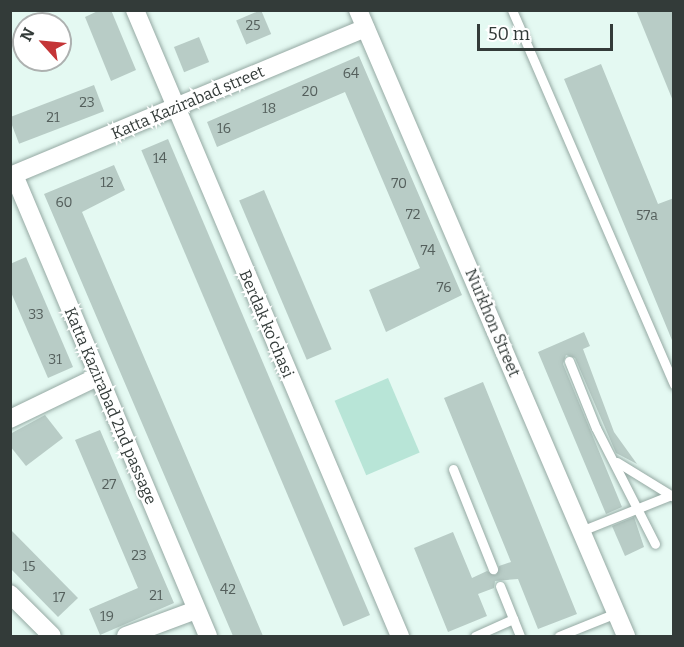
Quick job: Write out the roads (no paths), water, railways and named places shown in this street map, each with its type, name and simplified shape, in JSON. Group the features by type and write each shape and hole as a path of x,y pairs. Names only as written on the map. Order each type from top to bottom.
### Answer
{"street":[{"name":"Berdak ko'chasi","path":"135,10 174,109 400,636"},
{"name":"Katta Kazirabad street","path":"12,176 174,109 362,19"},
{"name":"Nurkhon Street","path":"362,19 626,636"},
{"name":"Katta Kazirabad 2nd passage","path":"12,176 208,636"},
{"path":"10,418 97,377"},
{"path":"10,594 52,636"},
{"path":"126,636 196,610"}],"lane":[{"path":"512,10 674,384"},
{"path":"569,361 615,461 640,507 655,544"},
{"path":"615,461 672,496"},
{"path":"453,469 493,569"},
{"path":"581,531 672,496"},
{"path":"500,586 520,636"},
{"path":"559,636 616,613"},
{"path":"475,636 513,619"}]}
